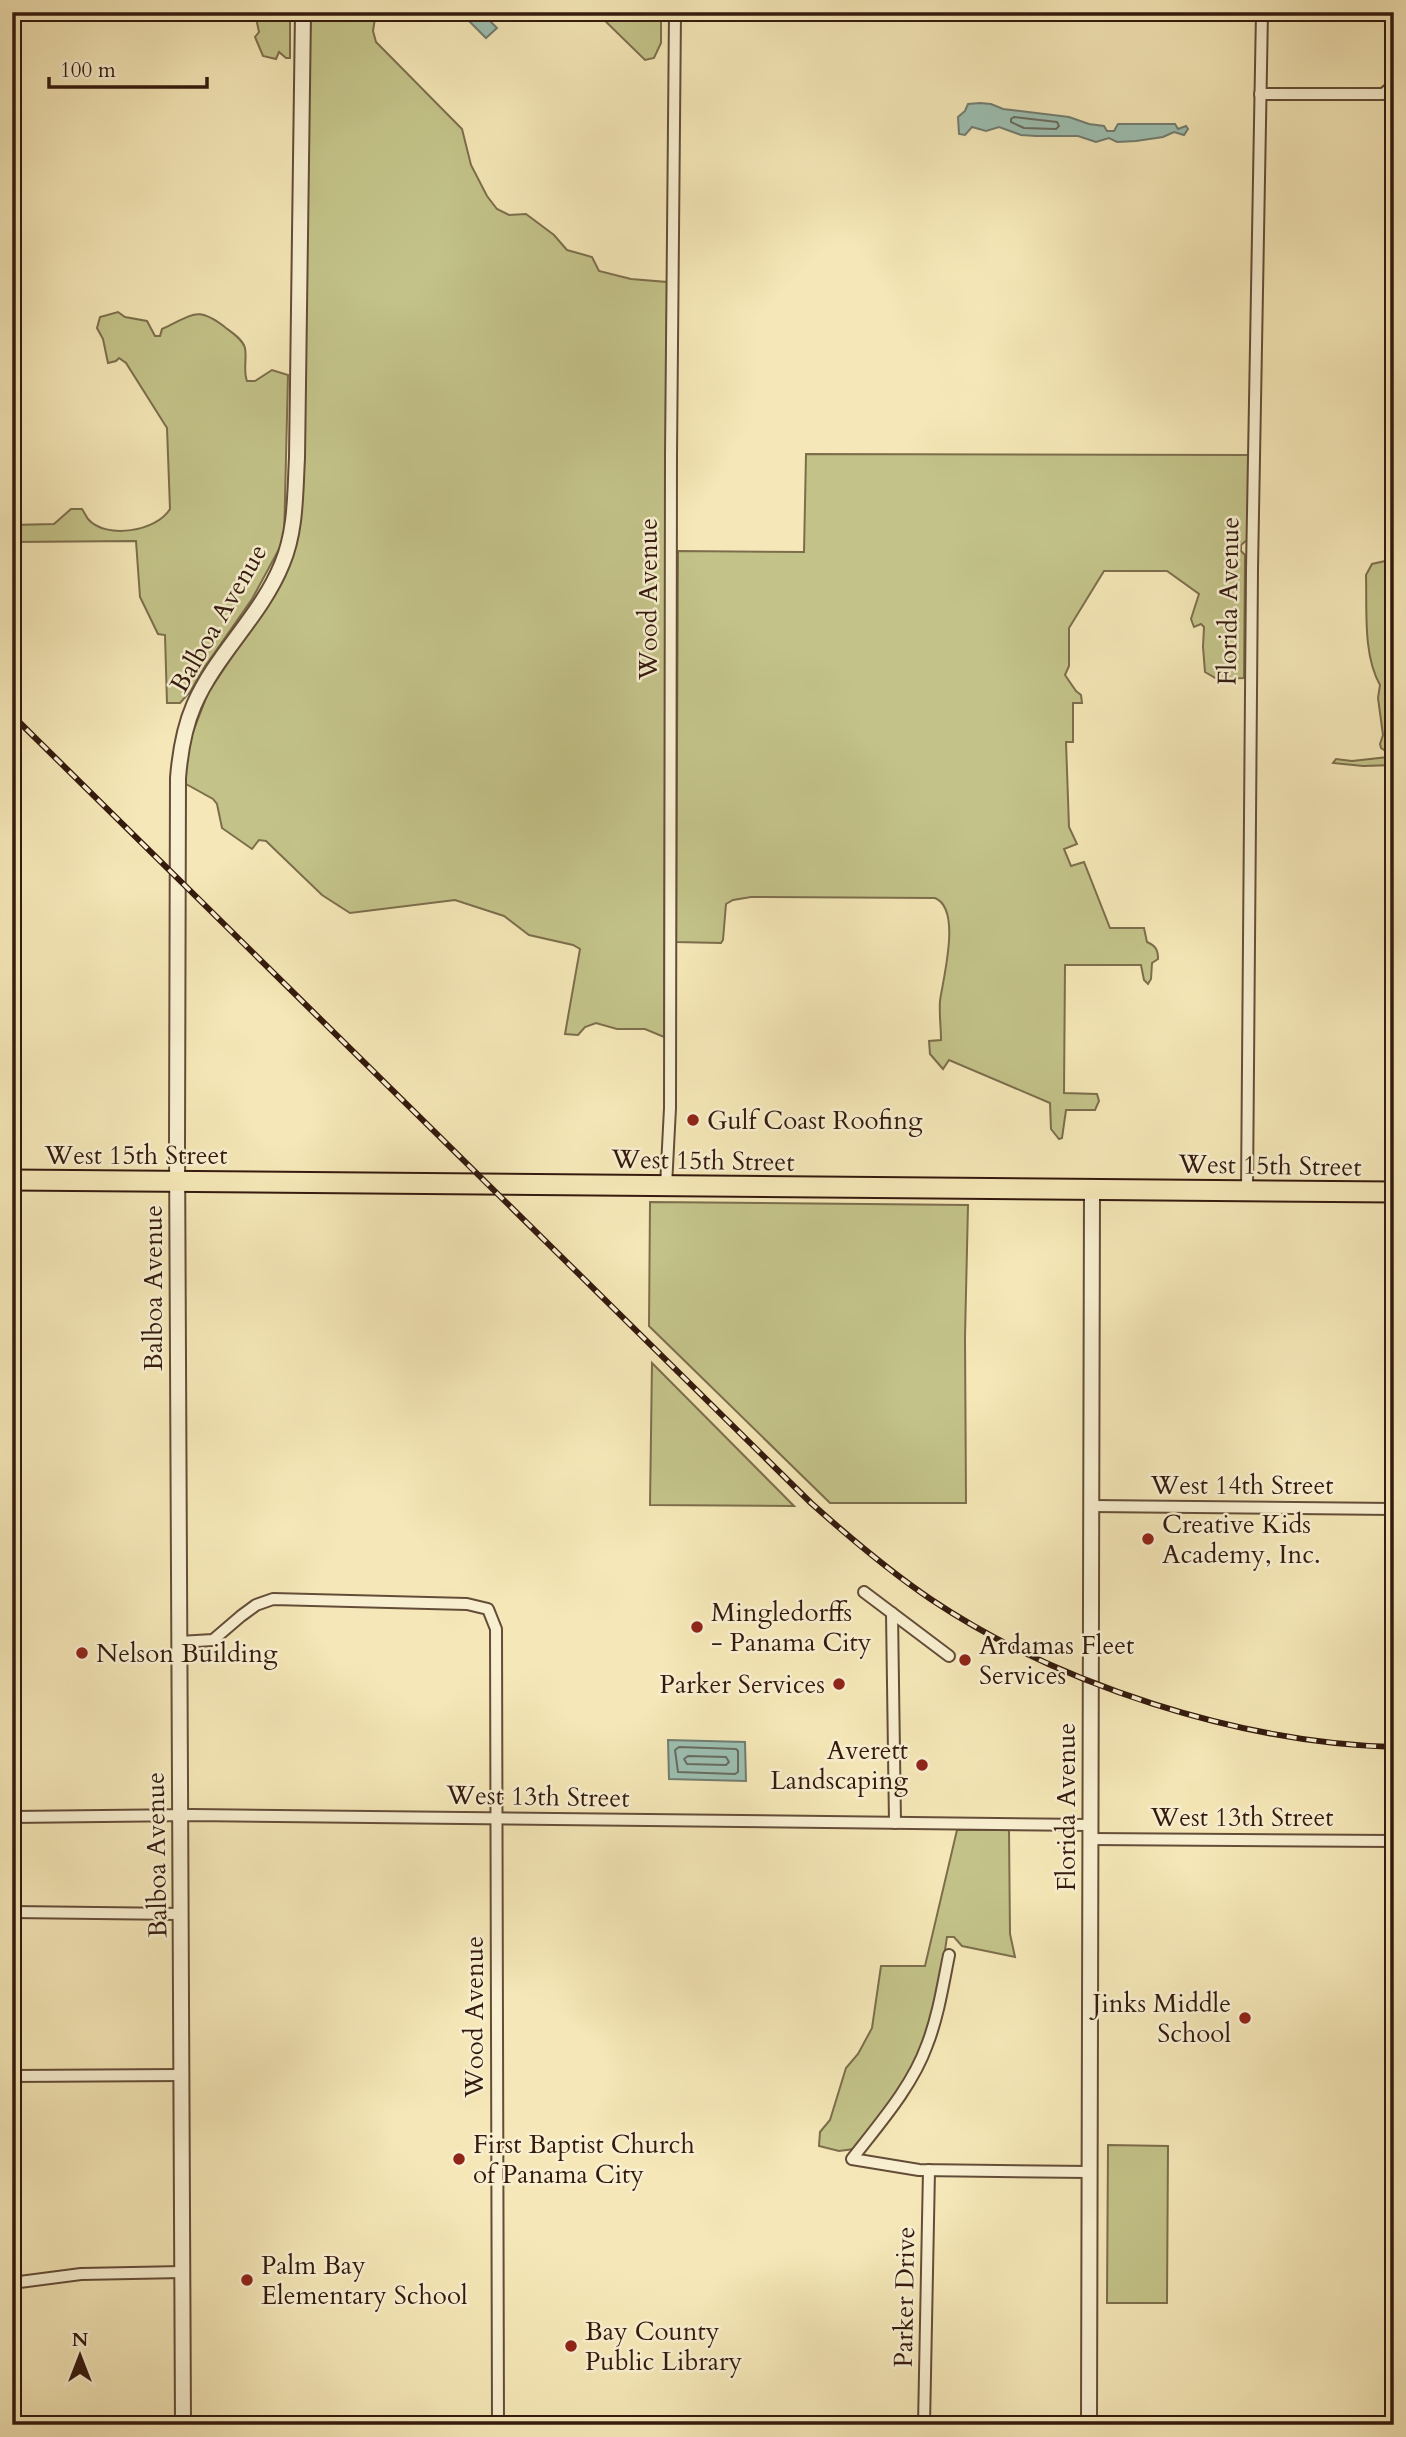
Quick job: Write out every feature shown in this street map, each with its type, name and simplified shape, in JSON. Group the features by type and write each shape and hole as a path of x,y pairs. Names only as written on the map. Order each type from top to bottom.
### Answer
{"highway":[{"name":"West 15th Street","path":"12,1180 1394,1192"}],"street":[{"name":"Balboa Avenue","path":"183,2425 177,1182 178,800 181,747 188,719 199,695 281,568 294,514 303,12"},
{"name":"Wood Avenue","path":"666,1186 670,1108 675,12"},
{"name":"Florida Avenue","path":"1247,1191 1252,582 1262,12"},
{"path":"1260,94 1383,94 1394,85"},
{"name":"Florida Avenue","path":"1089,2425 1092,1190"},
{"name":"West 14th Street","path":"1091,1506 1394,1509"},
{"path":"864,1592 949,1656"},
{"name":"Wood Avenue","path":"179,1642 214,1640 256,1605 273,1599 467,1604 488,1609 496,1629 498,2425"},
{"path":"892,1613 895,1823"},
{"name":"West 13th Street","path":"12,1817 180,1815 895,1823 1394,1841"},
{"path":"12,1912 181,1914"},
{"path":"949,1955 936,2017 922,2057 895,2102 852,2159 929,2170 1090,2172"},
{"path":"12,2076 182,2075"},
{"name":"Parker Drive","path":"925,2425 929,2170"},
{"path":"12,2283 81,2274 183,2272"}],"green space":[{"path":"242,12 290,12 290,58 279,52 276,59 263,56 255,37 259,32 256,18"},
{"path":"311,12 376,12 373,31 376,42 462,129 471,165 497,209 509,215 526,214 554,235 567,250 592,257 599,271 631,279 667,282 664,1037 645,1029 617,1029 596,1023 585,1027 578,1035 565,1034 580,949 529,935 504,916 455,900 350,913 322,895 266,841 259,840 252,849 222,828 217,804 213,799 186,784 186,760 191,737 208,693 288,568"},
{"path":"596,12 661,12 661,43 654,58 645,60"},
{"path":"118,312 125,317 147,321 155,336 160,336 162,329 188,316 208,316 235,334 244,345 247,381 255,381 272,370 288,375 284,540 252,599 180,703 167,703 165,635 158,634 140,597 136,541 12,542 12,525 54,524 71,509 82,509 96,526 118,531 154,523 170,509 167,428 126,363 119,358 108,363 103,339 97,328 100,317"},
{"path":"806,454 1249,455 1247,540 1241,545 1241,551 1245,555 1244,678 1217,679 1205,672 1204,627 1201,624 1194,627 1191,619 1199,594 1167,571 1104,571 1069,628 1069,666 1065,675 1081,695 1082,703 1073,703 1073,742 1066,742 1069,827 1077,844 1064,849 1071,866 1084,862 1110,928 1144,928 1147,942 1156,949 1158,959 1152,963 1148,984 1144,980 1141,965 1065,965 1064,1093 1097,1094 1099,1101 1095,1110 1066,1110 1062,1138 1059,1139 1051,1129 1050,1103 949,1060 943,1069 930,1054 929,1041 941,1040 940,1001 949,945 948,916 943,905 935,898 751,897 733,900 726,904 721,943 676,942 678,551 804,552"},
{"path":"1394,559 1394,765 1333,763 1336,759 1352,761 1391,755 1381,748 1380,744 1383,735 1378,698 1380,685 1368,647 1366,575 1372,564"},
{"path":"650,1202 968,1205 965,1337 966,1503 830,1503 649,1326"},
{"path":"652,1363 794,1506 650,1505"},
{"path":"957,1830 1009,1830 1010,1934 1015,1957 962,1946 954,1937 947,1937 931,2022 921,2050 905,2080 854,2149 839,2151 819,2146 820,2132 830,2120 846,2068 858,2054 872,2028 881,1966 925,1966"},
{"path":"1108,2145 1168,2146 1167,2303 1107,2303"}],"water":[{"path":"472,12 481,12 497,28 486,38 466,18"},
{"path":"980,103 1003,109 1069,117 1104,126 1107,131 1114,131 1118,124 1175,124 1178,129 1186,126 1188,129 1184,135 1174,132 1163,137 1117,142 1109,138 1096,142 1078,136 1021,135 999,127 986,131 972,127 965,135 959,134 958,117 968,104"},
{"path":"668,1740 745,1742 746,1781 669,1779"}],"railway":[{"path":"12,715 811,1503 900,1577 982,1631 1094,1683 1153,1704 1275,1734 1335,1743 1394,1747"}],"place":[{"name":"Gulf Coast Roofing","path":"693,1120"},
{"name":"Creative Kids Academy, Inc.","path":"1148,1539"},
{"name":"Mingledorffs - Panama City","path":"697,1627"},
{"name":"Nelson Building","path":"82,1653"},
{"name":"Ardamas Fleet Services","path":"965,1660"},
{"name":"Parker Services","path":"839,1684"},
{"name":"Averett Landscaping","path":"922,1765"},
{"name":"Jinks Middle School","path":"1245,2018"},
{"name":"First Baptist Church of Panama City","path":"459,2159"},
{"name":"Palm Bay Elementary School","path":"247,2280"},
{"name":"Bay County Public Library","path":"571,2346"}]}
